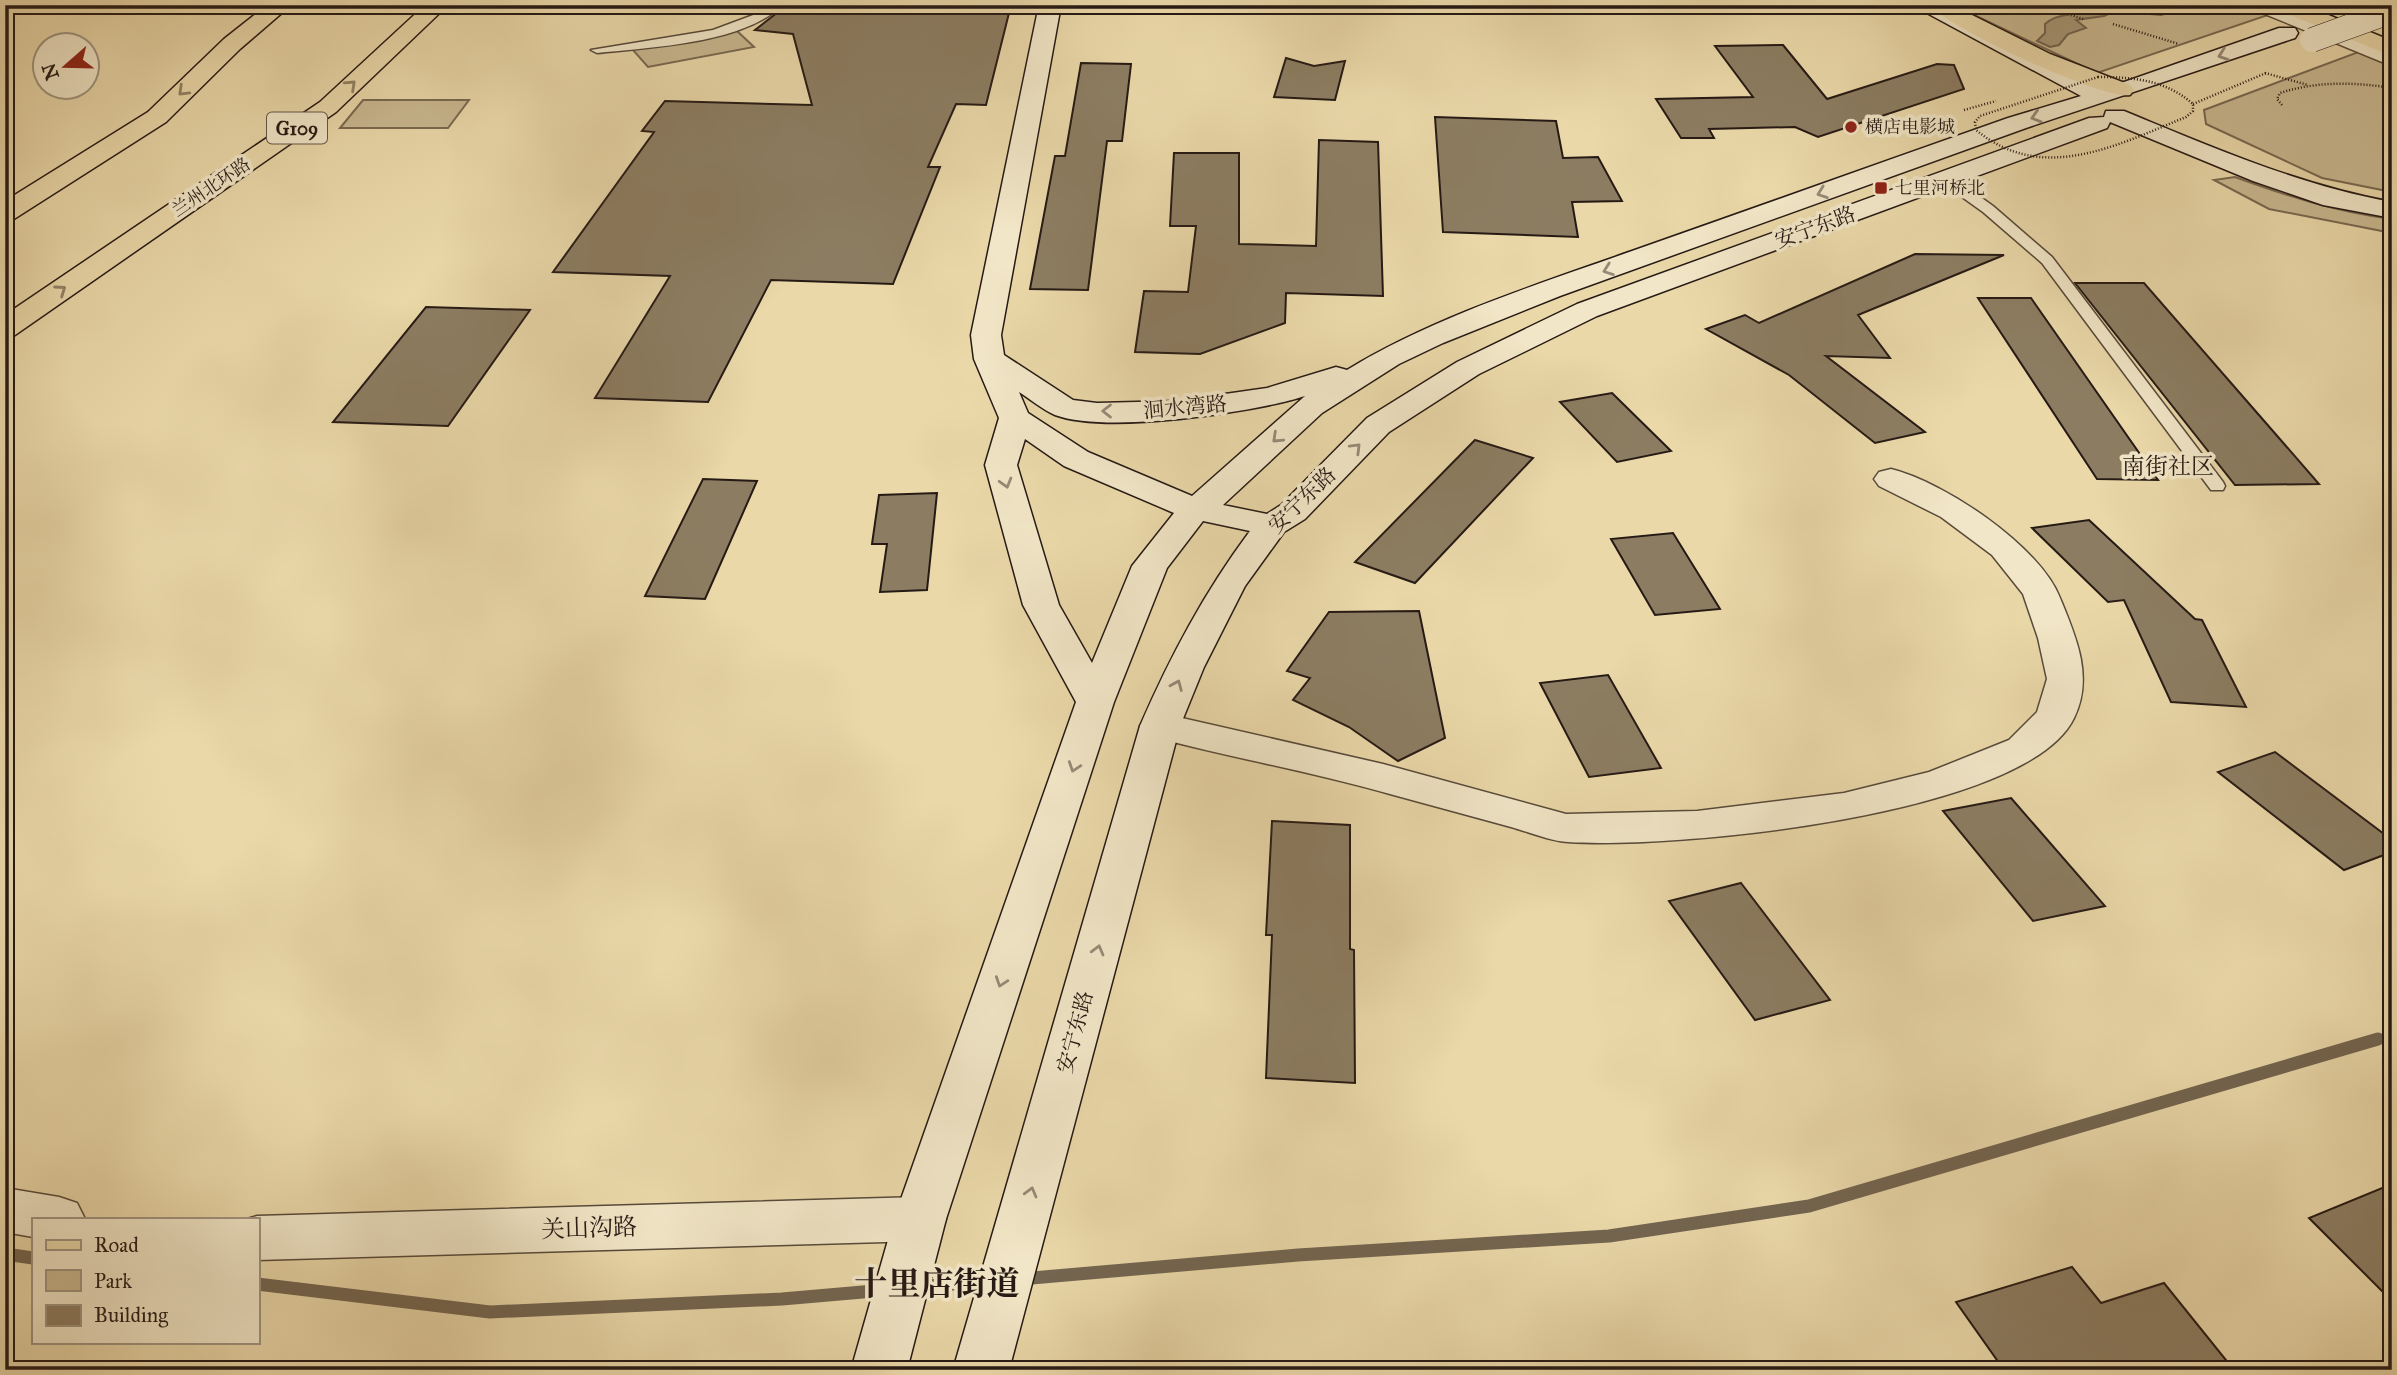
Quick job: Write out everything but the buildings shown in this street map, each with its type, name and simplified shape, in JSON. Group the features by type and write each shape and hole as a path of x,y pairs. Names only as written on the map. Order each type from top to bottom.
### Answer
{"main road":[{"path":"10,210 157,117 232,44 281,5"},
{"path":"1050,5 986,335 989,359 1015,418 1076,460 1195,509 1272,526"},
{"path":"1922,5 2121,102 2301,181 2392,203"},
{"path":"1940,5 1949,14 2042,59 2262,176 2332,199 2392,210"},
{"path":"2263,5 2392,59"},
{"path":"2285,5 2392,49"},
{"path":"2325,5 2392,32"},
{"path":"2121,102 2361,5"},
{"name":"兰州北环路","path":"5,329 328,107 431,11"},
{"path":"879,1370 908,1265 1095,702 1150,566 1195,509 1219,492 1311,406 1388,358 1550,290 2017,123 2121,102 2392,11"},
{"name":"安宁东路","path":"981,1370 1160,726 1185,667 1228,585 1272,526 1293,512 1378,425 1468,368 1587,310 1945,179 2121,102"},
{"name":"洄水湾路","path":"989,359 1065,408 1097,412 1176,410 1272,397 1388,358"},
{"path":"1015,418 1001,466 1041,605 1095,702"},
{"path":"1160,726 1383,778 1566,828 1711,824 1844,807 1941,783 2023,749 2055,717 2066,679 2057,638 2040,592 2004,548 1953,510 1891,479"},
{"path":"5,1210 54,1218"},
{"name":"关山沟路","path":"259,1238 908,1265"}],"lane":[{"path":"597,50 697,36 740,24 778,5"},
{"path":"1945,179 1988,209 2047,260 2217,486"}],"path":[{"path":"2068,15 2083,19"},
{"path":"2113,24 2180,44"},
{"path":"2193,104 2266,73 2308,85"},
{"path":"2098,77 2157,83 2174,89 2193,104 2193,111 2186,117 2084,156 2065,158 2031,155 2000,147 1976,130 1975,122 1980,116 2098,77"},
{"path":"2281,105 2277,99 2280,93 2308,85 2333,82 2392,88"}],"green space":[{"path":"1953,5 2249,5 2271,14 2097,73"},
{"path":"736,30 754,47 648,67 632,49"},
{"path":"2361,51 2392,64 2392,192 2322,178 2206,124 2204,110"},
{"path":"363,100 469,100 448,128 340,128"},
{"path":"2235,177 2312,202 2392,219 2392,233 2269,209 2214,180"}],"shaded area":[{"path":"2082,5 2175,5 2179,10 2161,15 2115,11 2104,16 2076,20 2086,28 2068,34 2059,45 2050,47 2037,41 2045,33 2045,24 2081,10"}],"waterway":[{"path":"1020,1279 1298,1255 1609,1236 1809,1206 2378,1039"},
{"path":"12,1255 32,1258"},
{"path":"916,1287 990,1281"},
{"path":"259,1284 490,1312 782,1299 886,1290"}],"place":[{"name":"横店电影城","path":"1851,127"},
{"name":"七里河桥北","path":"1881,188"}],"district":[{"name":"南街社区","path":"2168,466"},
{"name":"十里店街道","path":"937,1283"}]}
